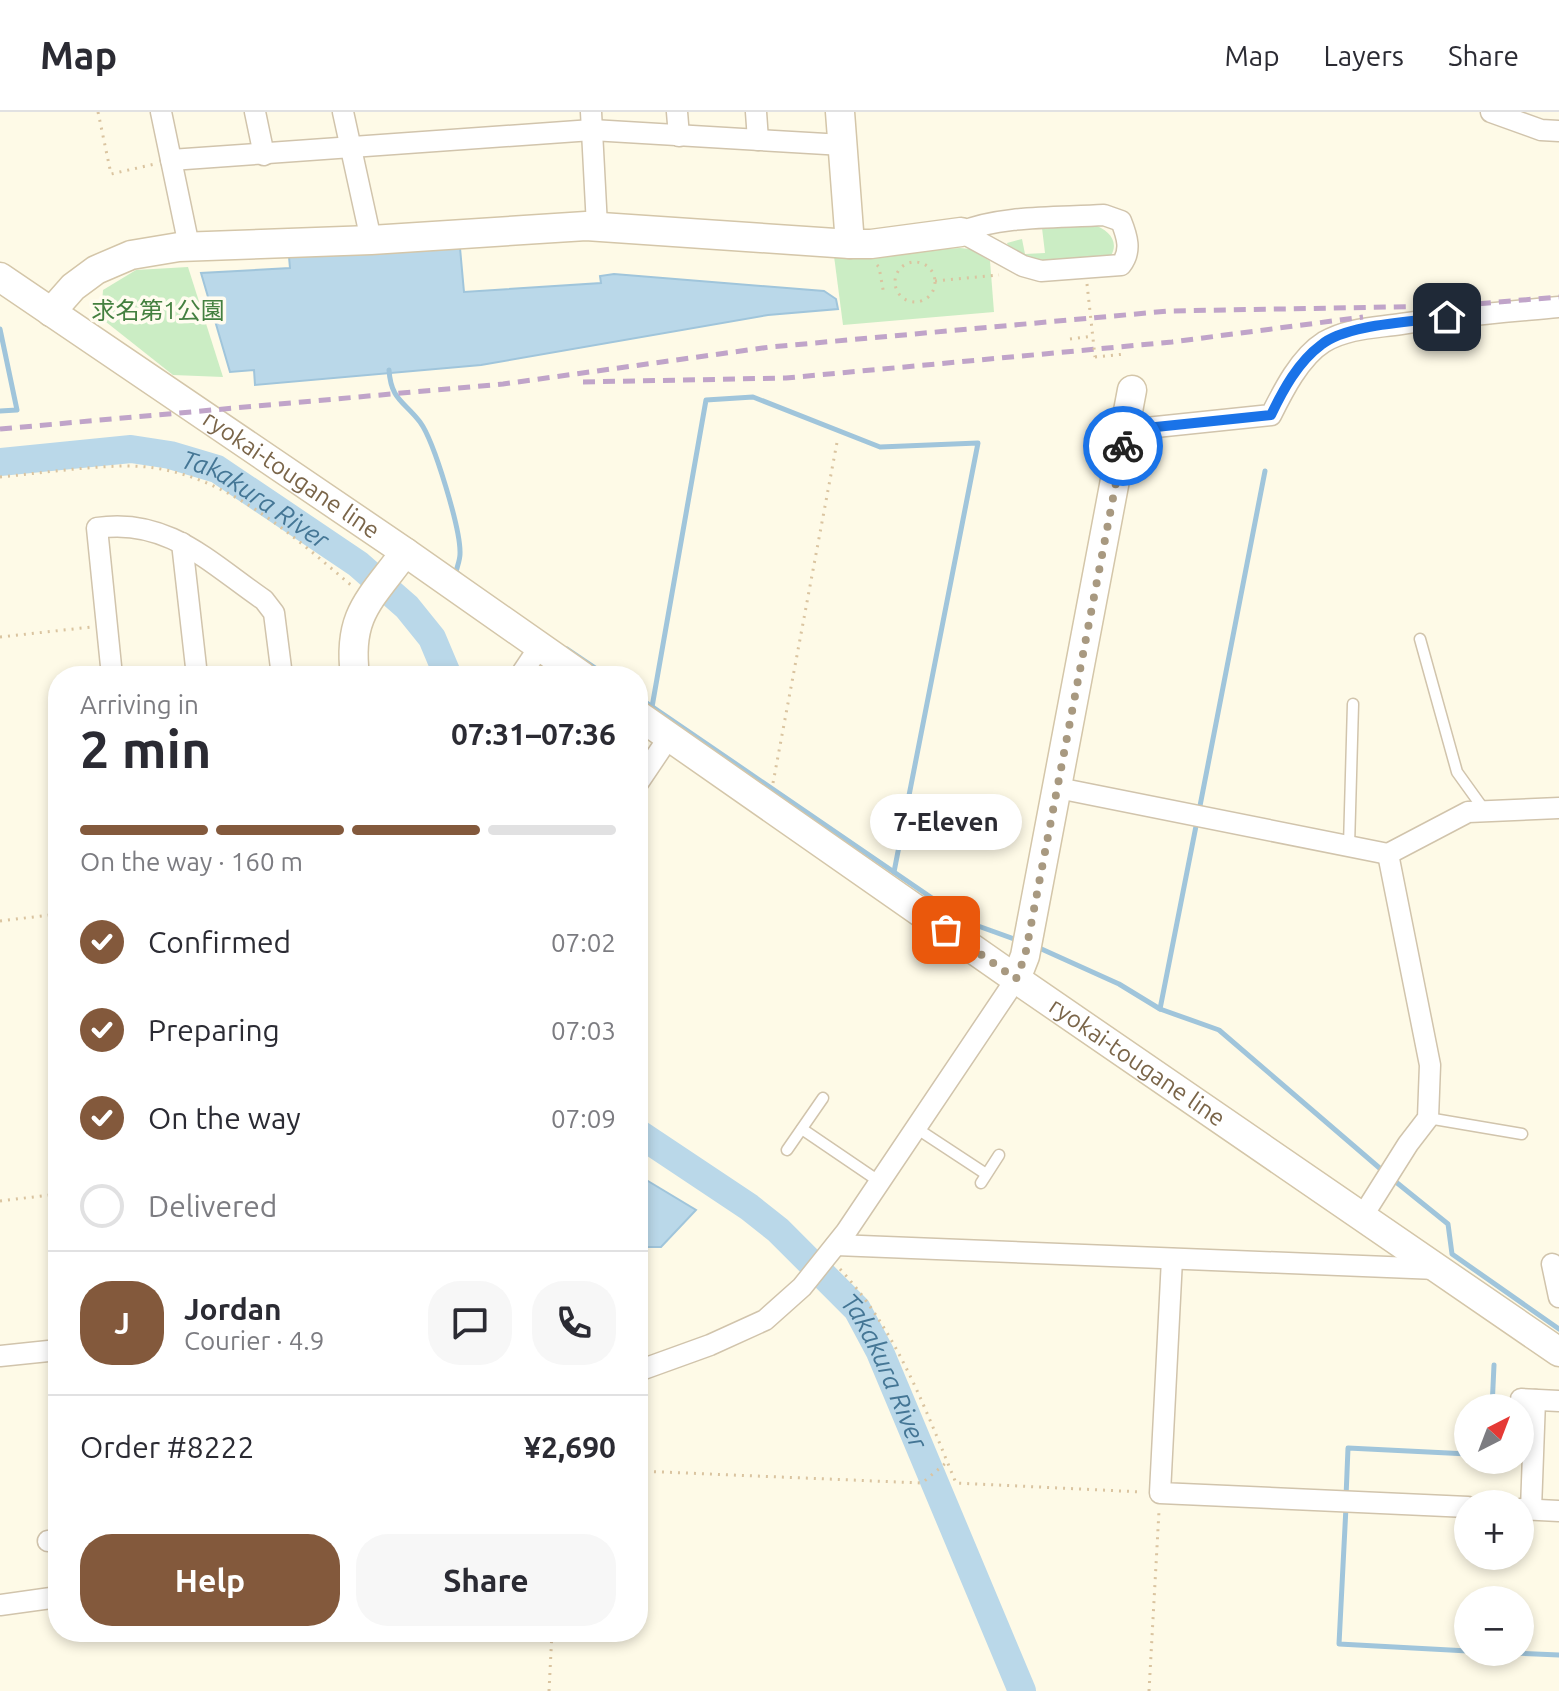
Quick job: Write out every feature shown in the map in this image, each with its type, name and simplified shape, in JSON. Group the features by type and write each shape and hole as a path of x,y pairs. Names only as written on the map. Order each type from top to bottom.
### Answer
{"main road":[{"path":"840,112 850,244"},
{"path":"51,312 73,287 96,270 131,255 189,246 371,240 597,226 850,244 961,232"},
{"name":"ryokai-tougane line","path":"0,277 400,559 568,666"},
{"path":"1016,979 1025,956 1127,430 1132,390"},
{"path":"354,666 354,631 362,610 400,559"},
{"name":"ryokai-tougane line","path":"648,722 1559,1352"}],"street":[{"path":"161,112 189,246"},
{"path":"255,112 264,155"},
{"path":"343,112 371,240"},
{"path":"677,112 679,136"},
{"path":"756,112 758,140"},
{"path":"1491,112 1541,130 1559,131"},
{"path":"171,160 351,148 591,121 679,136 843,145"},
{"path":"591,121 597,226"},
{"path":"1104,215 1121,221 1127,236 1128,257 1121,265 1041,271 1023,266 961,232 975,226 1005,222 1104,215"},
{"path":"1127,430 1271,415 1299,368 1321,344 1347,331 1447,317 1559,307"},
{"path":"111,666 97,528 117,525 174,537 264,600 274,613 281,666"},
{"path":"182,543 196,666"},
{"path":"527,666 540,646"},
{"path":"648,768 669,737"},
{"path":"1058,788 1388,854 1468,812 1559,808"},
{"path":"1362,1217 1428,1118 1430,1065 1388,854"},
{"path":"648,1367 710,1345 765,1320 802,1287 830,1254 1016,979"},
{"path":"830,1254 1172,1259 1441,1270"},
{"path":"1172,1259 1160,1493 1454,1506"},
{"path":"1552,1264 1559,1297"},
{"path":"0,1356 48,1351"},
{"path":"1526,1490 1528,1400 1559,1401"},
{"path":"1534,1510 1559,1511"},
{"path":"0,1595 0,1623"},
{"path":"0,1605 48,1598"}],"lane":[{"path":"1420,639 1457,772 1485,811"},
{"path":"1349,848 1353,704"},
{"path":"787,1150 823,1098"},
{"path":"1428,1118 1522,1134"},
{"path":"916,1128 984,1178 999,1155"},
{"path":"802,1129 880,1182"}],"path":[{"path":"98,112 111,174 171,160"},
{"path":"913,262 925,265 934,274 935,281 928,298 917,302 904,300 895,284 897,272 913,262"},
{"path":"935,281 1004,274"},
{"path":"1087,284 1095,357 1125,354"},
{"path":"1070,339 1093,336"},
{"path":"768,806 838,437"},
{"path":"0,477 124,466 158,468 193,478 246,501 370,599"},
{"path":"0,637 107,626"},
{"path":"0,921 48,915"},
{"path":"0,1201 48,1195"},
{"path":"830,1254 866,1297 893,1341 956,1483 1160,1493 1149,1691"},
{"path":"648,1471 922,1483 947,1462"},
{"path":"549,1691 551,1642"}],"green space":[{"path":"1092,224 1105,230 1114,244 1106,262 1036,263 1009,248 1007,243 1022,239 1025,254 1045,253 1042,228"},
{"path":"970,249 990,261 994,312 843,325 834,256"},
{"name":"求名第1公園","path":"188,267 223,377 173,375 101,318 103,290 136,270"}],"water":[{"path":"460,248 464,292 601,283 600,276 614,274 824,291 836,299 838,309 768,315 481,365 255,385 254,370 230,372 201,273 290,268 289,257"},
{"path":"648,1181 696,1210 661,1247 648,1247"}],"waterway":[{"path":"0,329 17,410 0,411"},
{"path":"389,370 395,394 420,422 439,466 456,526 460,554 456,572 460,575"},
{"path":"652,707 706,400 753,397 880,447 978,443 894,872"},
{"name":"Takakura River","path":"0,462 131,449 170,455 217,469 358,564 407,607 432,638 444,666"},
{"path":"1199,811 1265,471"},
{"path":"567,649 592,666"},
{"path":"648,704 967,922 1020,941"},
{"path":"1037,947 1119,984 1160,1009 1197,821"},
{"path":"1160,1009 1219,1030 1383,1171"},
{"name":"Takakura River","path":"648,1140 778,1230 857,1309 880,1352 1022,1691"},
{"path":"1391,1178 1448,1224 1452,1254 1559,1329"},
{"path":"1493,1394 1494,1365"},
{"path":"1346,1497 1348,1448 1454,1453"},
{"path":"1346,1507 1339,1644 1454,1650"},
{"path":"1534,1654 1559,1655"}],"railway":[{"path":"1439,307 1559,297"},
{"path":"0,429 503,384 770,347 1169,311 1447,306"},
{"path":"583,382 786,378 1172,342 1363,317"}],"way so far":[{"path":"946,930 1016,979 1025,956 1123,446"}],"place":[{"name":"7-Eleven","path":"946,930"}],"route":[{"path":"1123,446 1127,430 1271,415 1299,368 1321,344 1347,331 1447,317"}]}
